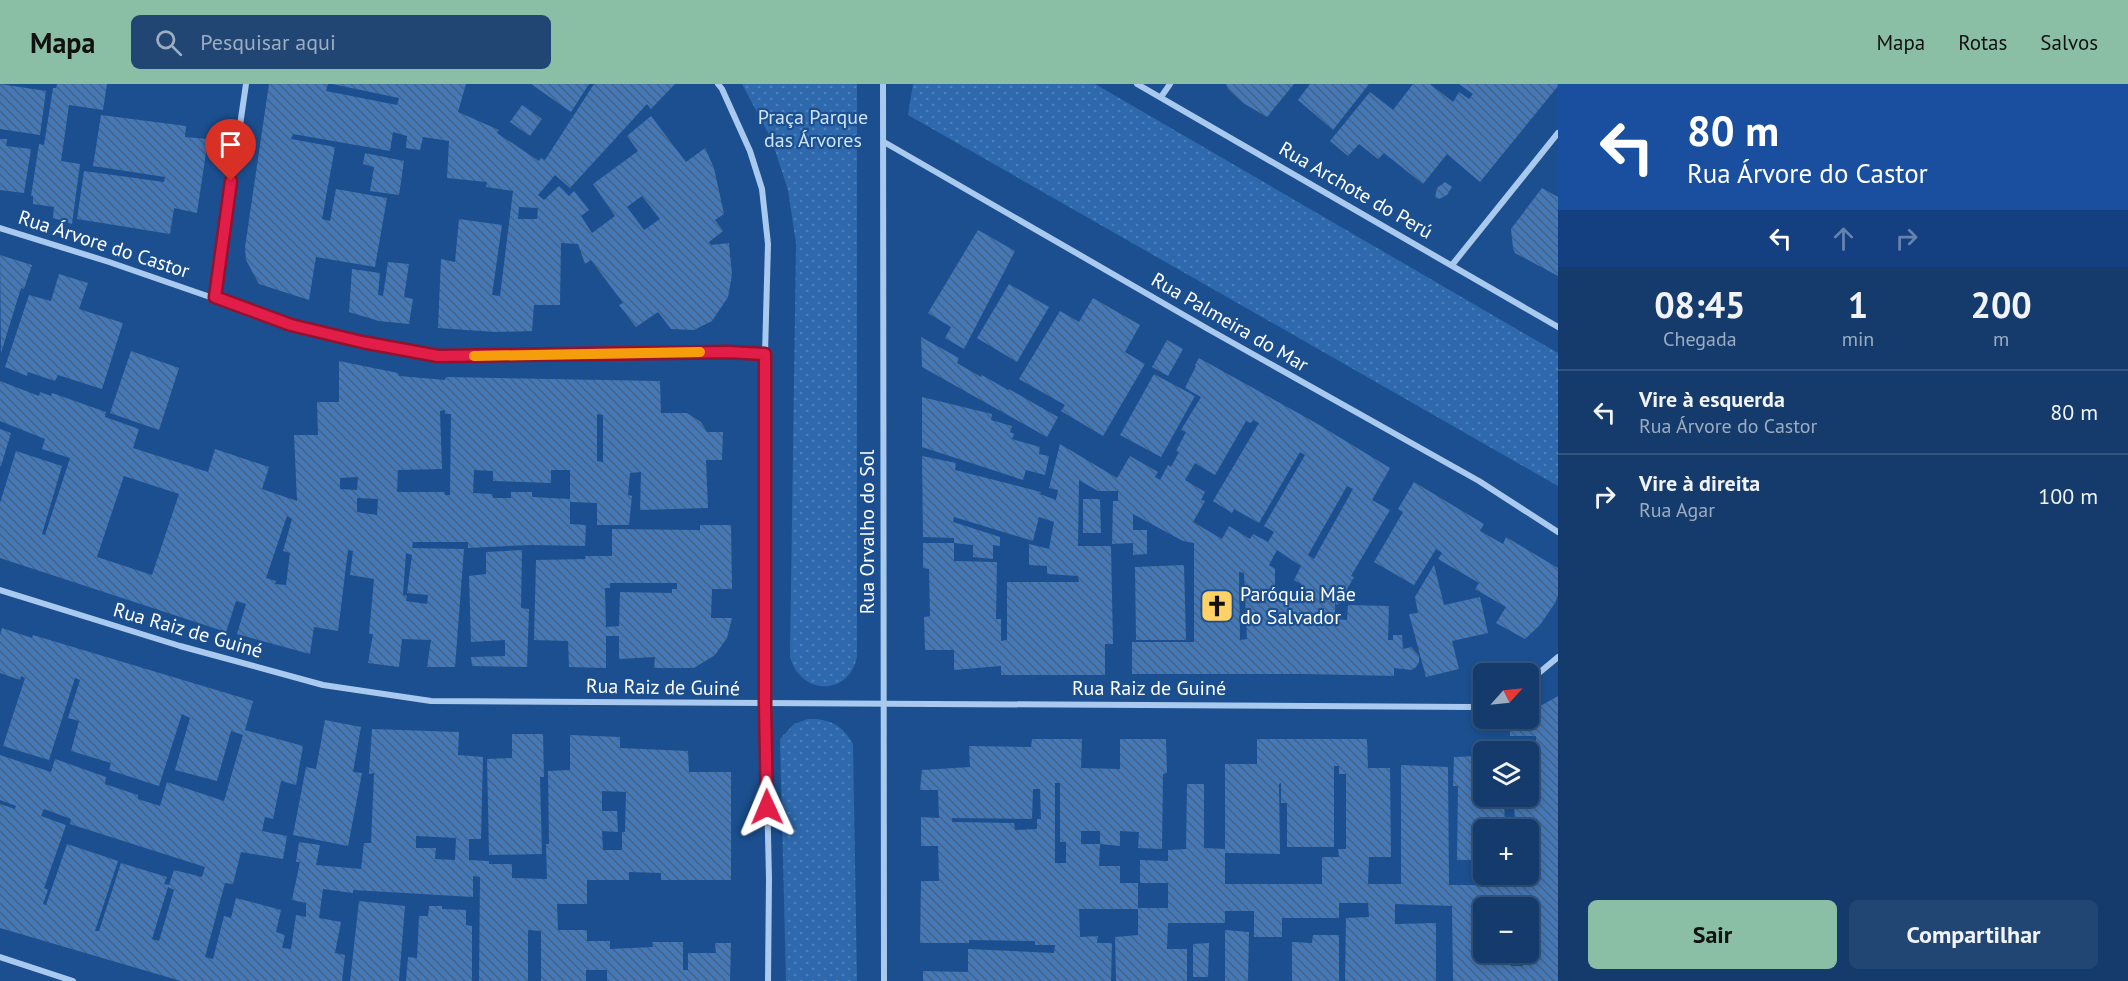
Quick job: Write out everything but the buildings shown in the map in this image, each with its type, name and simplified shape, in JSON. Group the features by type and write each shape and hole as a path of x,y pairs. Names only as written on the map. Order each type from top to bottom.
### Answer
{"street":[{"path":"215,297 246,84"},
{"path":"718,84 723,89 750,151 762,189 768,244 765,354 768,981"},
{"name":"Rua Orvalho do Sol","path":"883,84 884,981"},
{"name":"Rua Archote do Perú","path":"1137,84 1558,327"},
{"path":"1161,97 1170,84"},
{"path":"1452,265 1558,133"},
{"name":"Rua Palmeira do Mar","path":"884,142 1208,330 1479,481 1558,532"},
{"name":"Rua Árvore do Castor","path":"0,228 215,297 291,325 362,342 438,356 728,352 765,354"},
{"name":"Rua Raiz de Guiné","path":"0,590 180,646 323,685 431,701 1473,707"},
{"path":"1539,673 1558,657"},
{"path":"0,957 74,981"}],"green space":[{"name":"Praça Parque das Árvores","path":"742,84 857,84 857,657 852,670 845,679 825,686 804,679 796,670 790,657 796,244 788,190 771,138"},
{"path":"913,84 1095,84 1558,353 1558,486 908,115"},
{"path":"808,719 828,721 840,727 853,744 857,981 786,981 780,739 794,724"}],"slow traffic":[{"path":"474,356 700,352"}],"place":[{"name":"Paróquia Mãe do Salvador","path":"1217,606"}],"route":[{"path":"231,181 215,297 291,325 362,342 438,356 511,357 728,352 765,354 767,807"}]}
